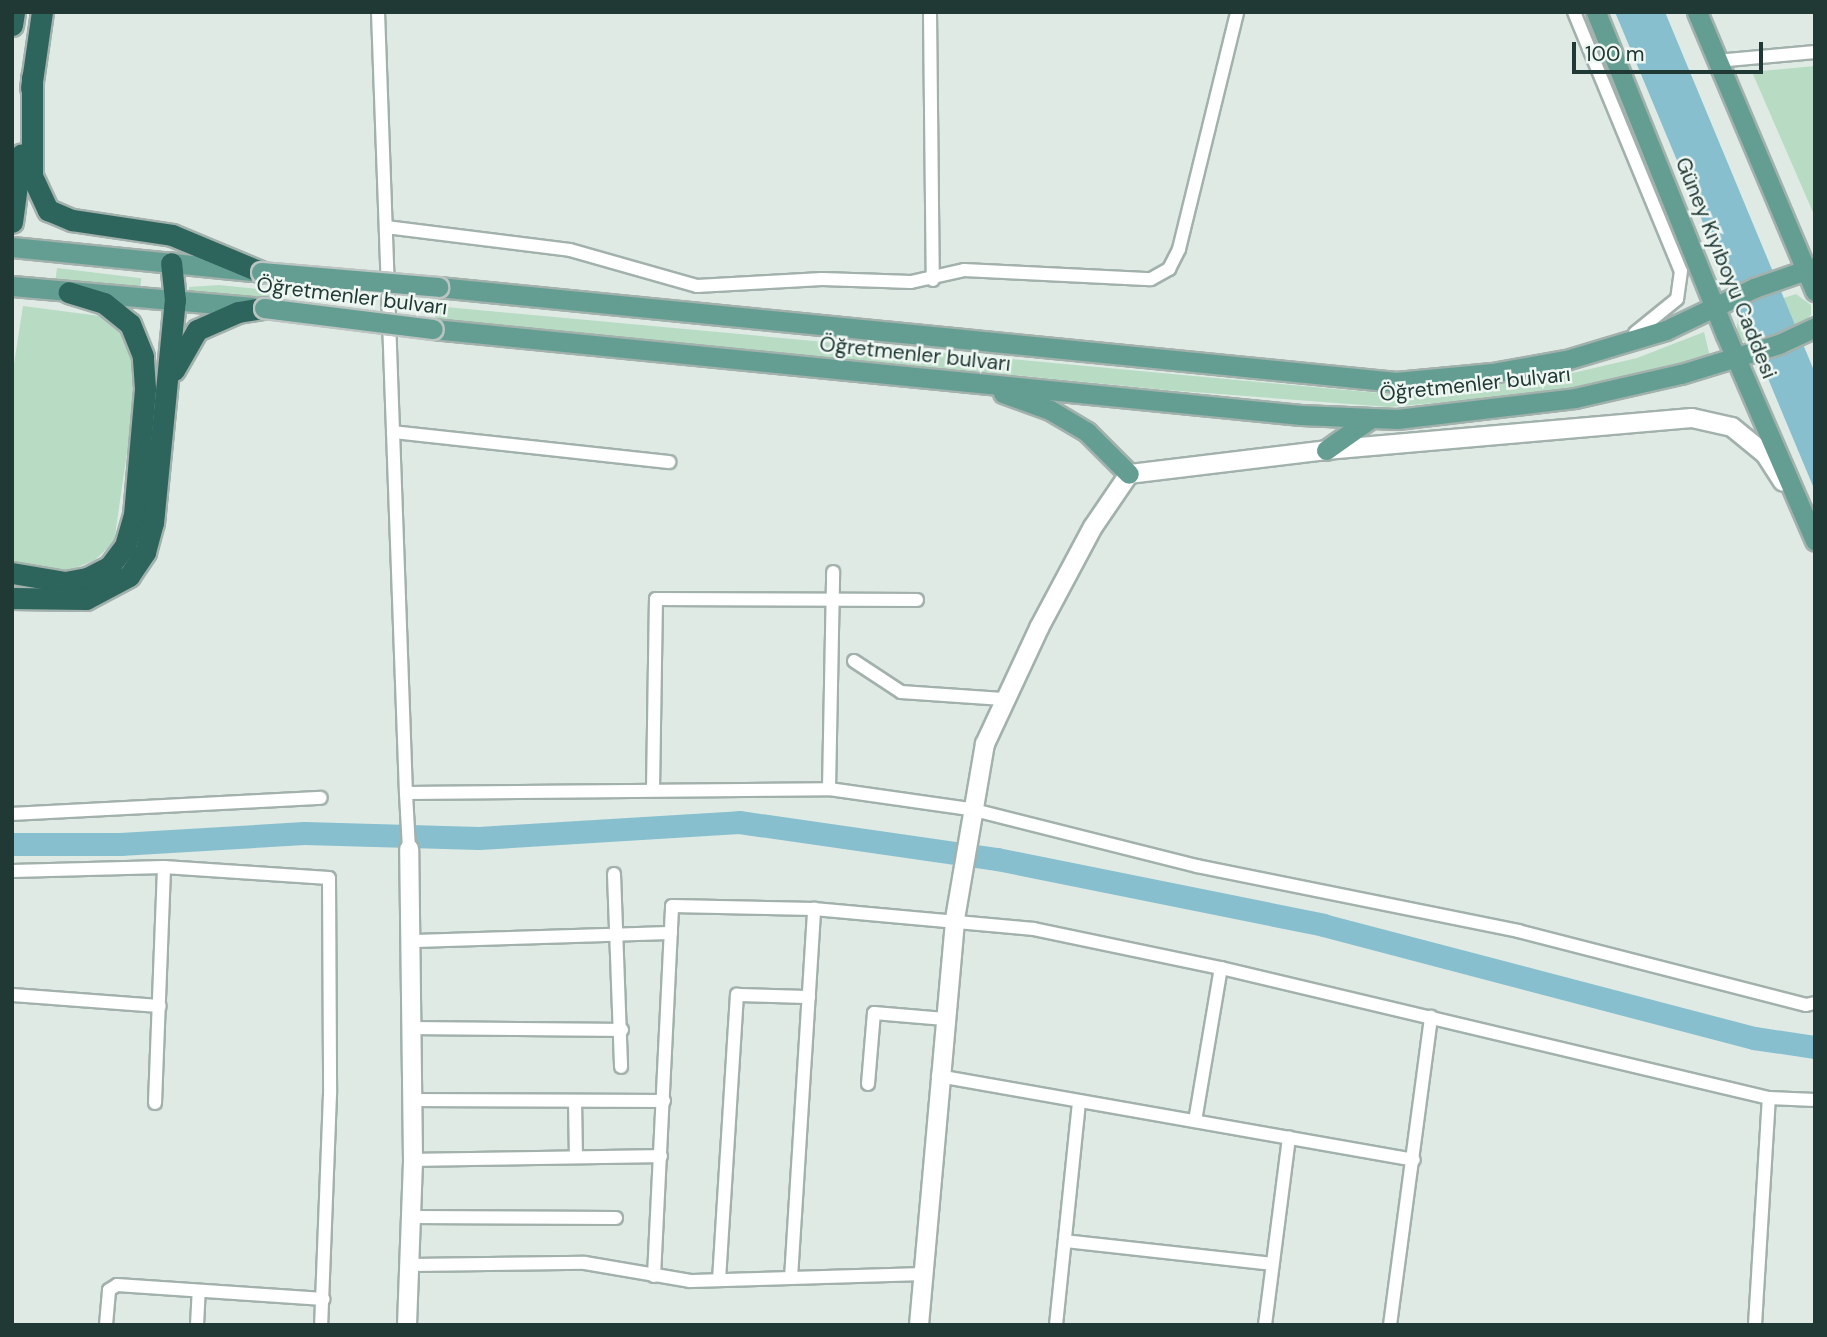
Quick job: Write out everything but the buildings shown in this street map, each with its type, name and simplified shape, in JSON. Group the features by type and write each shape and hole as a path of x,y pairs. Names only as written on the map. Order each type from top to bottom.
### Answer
{"highway":[{"path":"12,25 14,12"},
{"path":"12,222 41,12"},
{"path":"32,77 32,176 48,210 66,219 172,235 261,272"},
{"path":"12,598 86,599 129,576 145,552 153,523 175,300 171,263"},
{"path":"12,573 65,582 87,578 109,566 125,546 134,516 145,387 143,356 130,324 104,303 69,292"},
{"path":"165,406 177,357 197,330 238,312 264,308"}],"main road":[{"name":"Güney Kıyıboyu Caddesi","path":"1596,12 1722,304 1815,541"},
{"path":"1697,12 1809,269 1815,291"},
{"name":"Öğretmenler bulvarı","path":"12,247 1396,382 1492,373 1617,344 1809,269"},
{"name":"Öğretmenler bulvarı","path":"12,286 264,308 433,329 1301,415 1371,418 1575,398 1743,356 1810,330"},
{"path":"973,383 1050,410 1087,432 1129,474"},
{"path":"1326,450 1371,418"},
{"path":"919,1325 926,1274 938,1076 956,912 969,818 985,744 1003,699 1093,527 1129,474 1326,450 1600,425 1712,420 1731,427 1765,454 1803,513"},
{"path":"407,1325 413,1160 413,941 409,849"}],"street":[{"path":"378,12 409,849"},
{"path":"930,12 933,280"},
{"path":"386,227 570,250 697,286 822,279 933,280 964,270 1143,280 1169,269 1179,248 1237,12"},
{"path":"1574,12 1681,271 1677,299 1657,320 1617,344"},
{"path":"1717,61 1815,52"},
{"path":"694,313 697,286"},
{"path":"393,432 669,462"},
{"path":"829,789 833,572"},
{"path":"653,789 656,599 833,603 917,600"},
{"path":"854,661 901,692 1003,699"},
{"path":"407,793 829,789 1504,928 1806,1005 1815,1003"},
{"path":"12,814 321,798"},
{"path":"12,870 164,866 329,878 330,1094 321,1325"},
{"path":"155,1103 164,866"},
{"path":"614,874 622,1030 621,1067"},
{"path":"654,1276 672,906 956,912 1221,968 1769,1098 1815,1100"},
{"path":"791,1278 814,909"},
{"path":"413,941 671,933"},
{"path":"1195,1121 1221,968"},
{"path":"12,995 160,1005"},
{"path":"719,1280 737,995 808,997"},
{"path":"867,1084 874,1013 945,1019"},
{"path":"1390,1325 1431,1017"},
{"path":"413,1028 622,1030"},
{"path":"938,1076 1414,1160"},
{"path":"1755,1325 1769,1098"},
{"path":"413,1100 664,1101"},
{"path":"575,1101 576,1157"},
{"path":"1056,1325 1079,1101"},
{"path":"1265,1325 1289,1138"},
{"path":"413,1160 661,1156"},
{"path":"412,1217 616,1218"},
{"path":"1065,1241 1272,1264"},
{"path":"411,1265 585,1264 654,1276 719,1280 926,1274"},
{"path":"106,1325 109,1290 117,1285 324,1299"},
{"path":"197,1325 199,1291"}],"green space":[{"path":"1815,66 1815,217 1752,72"},
{"path":"57,268 141,278 140,292 55,282"},
{"path":"219,285 270,290 269,303 188,296 189,287"},
{"path":"1796,294 1811,305 1811,315 1801,325 1750,344 1741,340 1736,332 1738,321 1750,309"},
{"path":"23,306 100,316 122,334 134,364 131,425 114,542 95,560 73,569 37,571 12,563 12,377"},
{"path":"435,306 1390,394 1547,379 1637,358 1704,332 1710,357 1549,393 1389,407 1167,390 435,319"}],"water":[{"path":"1615,12 1665,12 1815,373 1815,491"}],"waterway":[{"path":"12,844 120,844 304,833 479,838 739,822 997,859 1323,925 1754,1038 1815,1047"}]}
